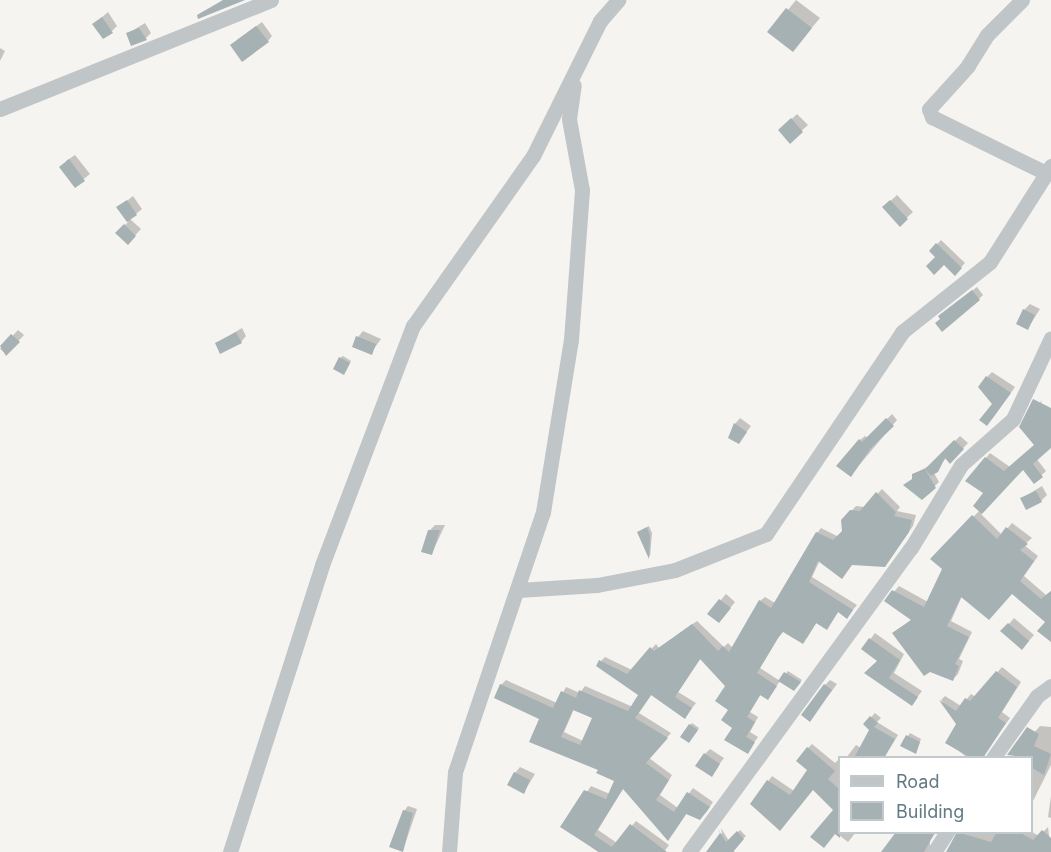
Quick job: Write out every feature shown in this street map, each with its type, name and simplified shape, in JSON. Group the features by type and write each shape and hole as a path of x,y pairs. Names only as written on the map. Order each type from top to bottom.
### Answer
{"street":[{"path":"0,109 271,0"},
{"path":"230,852 322,565 412,326 533,156 600,21 618,0"},
{"path":"518,590 597,585 675,570 766,534 902,332 990,262 1048,169 932,117 929,109 968,66 987,35 1022,0"},
{"path":"449,852 455,772 543,512 571,340 582,190 569,118 576,70"},
{"path":"689,852 910,548 961,465 1013,419 1051,338"},
{"path":"994,756 1037,696 1051,686"},
{"path":"934,852 946,834"}],"building":[{"path":"223,0 245,0 198,19 197,15"},
{"path":"786,8 812,28 793,52 767,32"},
{"path":"102,17 113,33 103,39 92,24"},
{"path":"256,26 269,42 242,62 230,45"},
{"path":"139,28 147,40 131,46 126,33"},
{"path":"791,118 803,132 790,144 778,130"},
{"path":"69,159 85,181 75,188 59,167"},
{"path":"127,200 137,215 127,222 116,207"},
{"path":"890,200 908,219 900,227 882,207"},
{"path":"124,224 136,236 128,245 115,233"},
{"path":"936,243 962,268 955,276 944,265 934,275 926,266 935,257 929,251"},
{"path":"972,290 980,300 942,332 935,323 940,319 938,316"},
{"path":"1023,309 1035,315 1028,330 1016,324"},
{"path":"236,332 242,343 220,354 215,343"},
{"path":"11,334 20,342 6,356 0,346"},
{"path":"356,336 376,344 372,355 352,347"},
{"path":"339,357 350,363 344,375 333,369"},
{"path":"986,376 1011,393 987,426 979,420 992,404 978,387"},
{"path":"1033,399 1051,408 1051,448 1033,464 1043,477 1034,484 1023,470 982,514 973,506 983,493 965,481 985,457 1004,471 1034,445 1019,427"},
{"path":"886,418 894,426 870,449 851,477 836,466 859,439 862,442"},
{"path":"734,423 747,432 739,444 728,438"},
{"path":"954,440 964,449 950,464 945,458 938,472 931,476 925,469"},
{"path":"925,469 936,488 922,500 903,485 912,479 912,474"},
{"path":"1036,491 1042,502 1026,510 1020,498"},
{"path":"876,492 896,512 894,516 912,520 909,532 885,567 852,565 842,579 818,561 809,582 853,610 847,619 838,612 827,630 816,623 803,644 783,632 778,638 757,673 777,686 768,700 760,695 747,717 755,722 746,737 755,742 748,754 724,740 732,728 721,720 728,710 715,701 725,686 700,659 675,697 692,708 685,719 651,695 635,718 668,738 646,763 669,780 656,800 674,812 687,792 710,807 700,820 686,814 668,841 623,789 594,835 612,847 630,824 667,852 599,852 560,827 584,790 606,799 614,781 596,773 598,770 529,742 539,719 494,698 500,684 553,708 561,691 576,698 579,690 628,711 638,695 596,666 599,660 627,674 650,647 654,651 692,624 718,651 723,646 729,652 759,600 771,608 816,532 833,540 842,531 841,520 850,510 860,511","holes":["573,710 592,718 580,745 561,737"]},
{"path":"972,515 997,539 1006,527 1028,544 1020,550 1034,561 1020,581 1041,599 1051,591 1051,642 1037,631 1045,622 1012,594 989,620 961,597 947,626 969,637 955,664 959,666 953,681 930,672 924,676 892,633 911,620 884,601 892,590 924,607 942,569 930,559"},
{"path":"647,527 650,536 649,559 637,532"},
{"path":"428,530 440,530 432,555 421,552"},
{"path":"719,599 731,608 719,623 707,614"},
{"path":"1008,623 1029,641 1022,650 1000,631"},
{"path":"869,638 900,660 889,678 918,697 912,706 864,673 877,661 861,649"},
{"path":"996,671 1017,687 998,718 1006,723 984,756 968,756 945,743 956,724 939,700 956,711 965,698 970,701"},
{"path":"784,672 801,682 794,691 778,681"},
{"path":"824,684 832,690 810,722 801,715"},
{"path":"870,716 878,723 874,727 895,739 885,756 855,756 869,730 863,724"},
{"path":"689,724 698,730 689,743 680,737"},
{"path":"1027,727 1039,734 1034,746 1051,754 1044,775 1033,769 1033,756 1007,755"},
{"path":"906,735 920,742 916,754 900,746"},
{"path":"807,747 835,771 828,779 838,788 838,834 840,838 835,834 824,848 810,837 833,810 813,790 780,831 750,804 767,780 790,795 807,770 796,761"},
{"path":"704,753 720,764 712,777 695,766"},
{"path":"514,772 530,780 524,794 507,785"},
{"path":"403,810 413,813 403,852 389,847"},
{"path":"718,829 726,842 737,831 744,839 733,852 706,852 720,833"},
{"path":"1042,830 1051,838 1051,852 946,852 956,834 991,842 996,834 1022,834 1033,840"},
{"path":"894,834 934,834 924,852 881,852"}]}
